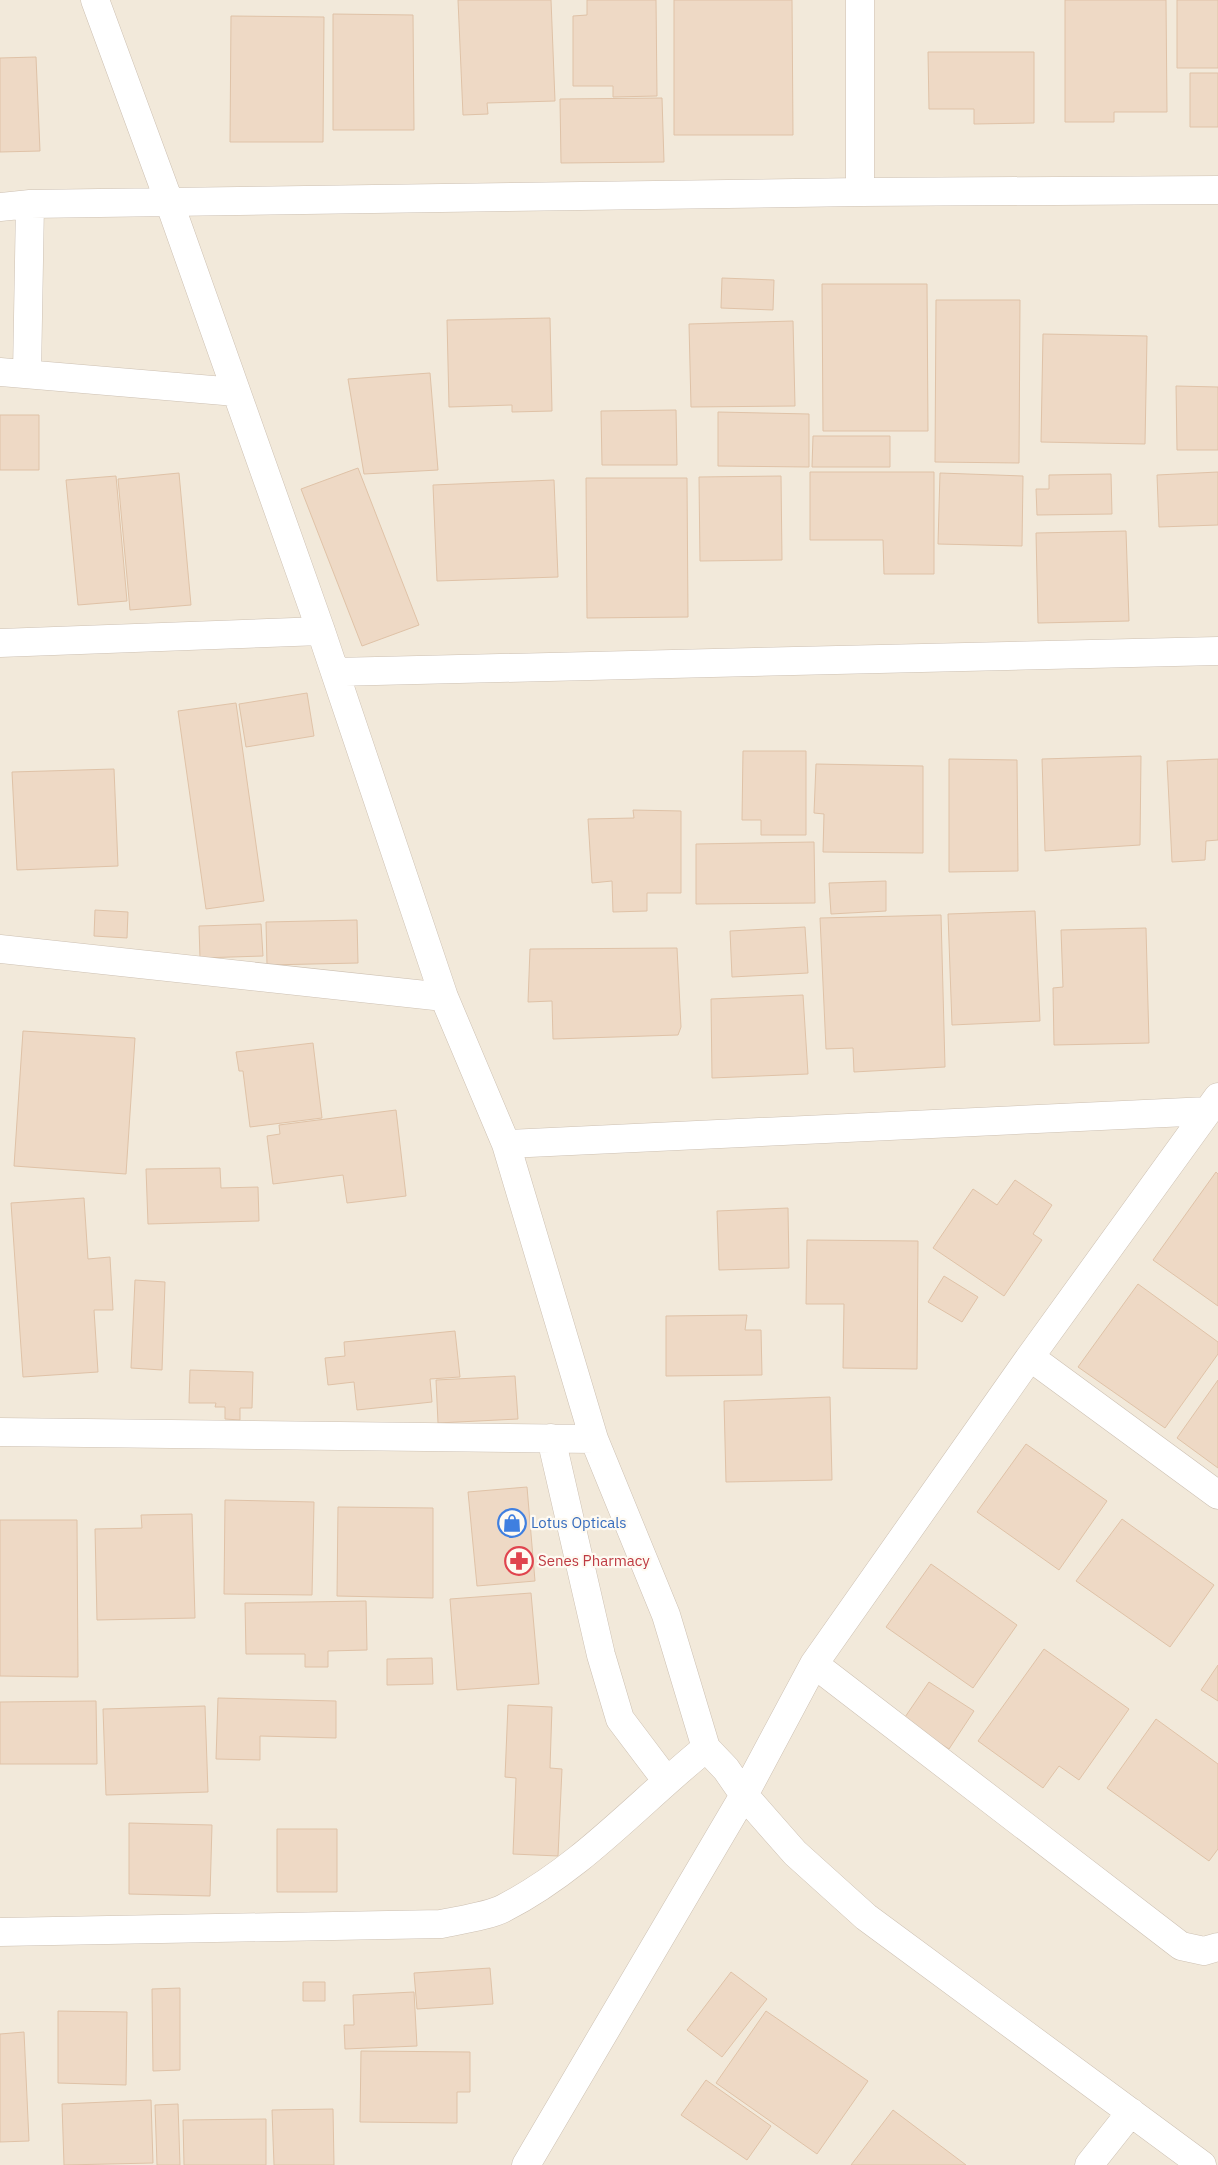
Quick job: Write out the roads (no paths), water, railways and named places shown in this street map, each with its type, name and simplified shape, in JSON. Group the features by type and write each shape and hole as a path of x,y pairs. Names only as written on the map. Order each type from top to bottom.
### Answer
{"street":[{"path":"95,0 170,204 321,631 444,997 506,1144 594,1439 666,1615 706,1748 726,1769 744,1795 795,1854 866,1917 1202,2165"},
{"path":"860,0 860,192"},
{"path":"0,207 30,204 170,204 860,192 1218,190"},
{"path":"27,374 30,204"},
{"path":"0,372 236,392"},
{"path":"0,643 321,631"},
{"path":"335,672 1218,652"},
{"path":"0,949 444,997"},
{"path":"506,1144 1215,1103"},
{"path":"526,2165 744,1795 814,1664 1030,1357 1215,1103"},
{"path":"1030,1357 1218,1495"},
{"path":"0,1432 594,1439"},
{"path":"552,1438 601,1655 620,1719 666,1780"},
{"path":"814,1664 1181,1946 1204,1951 1218,1947"},
{"path":"0,1932 441,1924 502,1909 562,1873 607,1837 666,1780 706,1748"},
{"path":"1089,2165 1131,2112"}],"place":[{"name":"Lotus Opticals","path":"512,1523"},
{"name":"Senes Pharmacy","path":"519,1561"}]}
